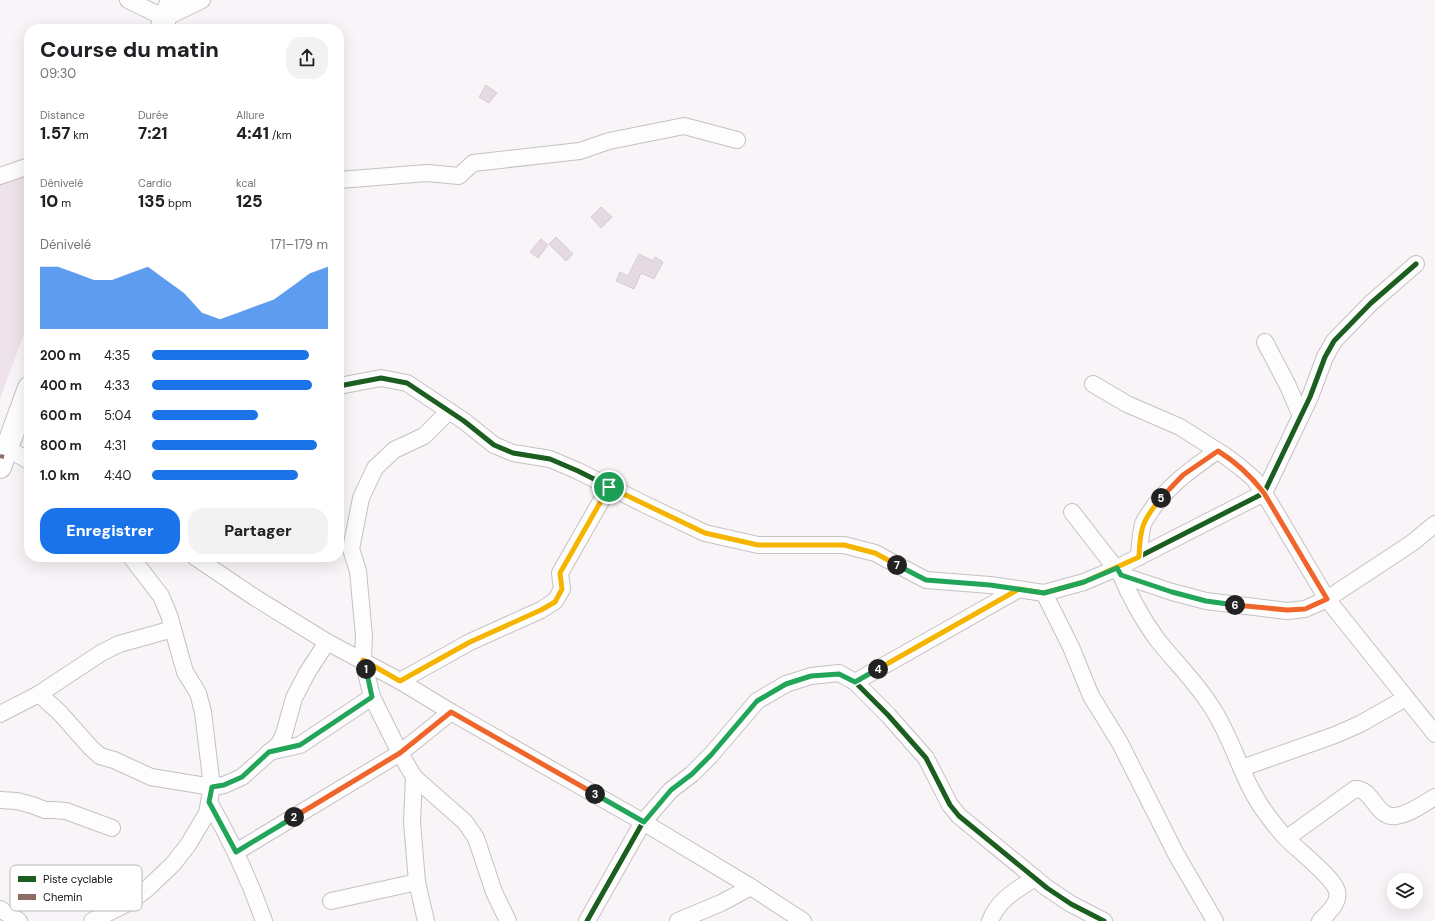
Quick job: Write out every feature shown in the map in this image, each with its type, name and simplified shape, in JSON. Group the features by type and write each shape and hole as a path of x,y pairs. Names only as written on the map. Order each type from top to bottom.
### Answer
{"highway":[{"path":"4,458 24,402"}],"street":[{"path":"128,0 166,16 202,0"},
{"path":"344,180 427,173 459,176 473,163 580,151 609,141 684,126 737,140"},
{"path":"0,176 24,168"},
{"path":"344,385 381,378 406,384 464,420 494,445 513,452 550,459 578,471 705,533 758,545 844,545 875,553 926,580 1019,589 1044,593 1119,571 1139,557 1264,493 1301,416 1325,357 1334,341 1371,303 1416,264"},
{"path":"1265,342 1288,386 1301,416"},
{"path":"1093,384 1127,404 1180,427 1218,451 1254,479 1264,493 1327,599 1435,734"},
{"path":"449,411 424,436 394,450 375,468 361,498 351,549 358,571 364,636 363,660 372,697 400,753 414,777 466,822 476,838 494,892 508,921"},
{"path":"1139,557 1140,536 1144,522 1152,509 1166,491 1183,475 1218,451"},
{"path":"4,458 24,460"},
{"path":"400,681 470,642 541,610 555,602 562,589 560,573 609,487"},
{"path":"1072,512 1089,536 1119,571 1139,612 1156,637 1212,706 1226,730 1251,790 1267,815 1287,838 1322,871 1336,889 1338,898 1332,908 1320,921"},
{"path":"1119,571 1172,592 1206,601 1287,610 1305,609 1327,599 1412,543 1435,524"},
{"path":"135,562 161,596 169,615 185,672 198,693 203,712 210,794 207,813 188,845 173,864 142,892"},
{"path":"202,562 254,597 328,642 400,681 451,712 644,822 751,887 803,921"},
{"path":"855,682 1019,589"},
{"path":"1044,593 1071,647 1091,696 1120,743 1176,854 1215,921"},
{"path":"0,714 39,694 101,653 119,644 173,629"},
{"path":"39,694 60,713 100,756 114,760 151,777 210,794 224,785 242,777 279,744 284,734 294,698 307,673 328,642"},
{"path":"587,921 644,822 671,790 692,774 711,755 757,701 786,684 811,676 839,674 855,682 888,715 926,758 950,805 959,816 1035,878 1070,904 1104,921"},
{"path":"269,752 300,745 372,697"},
{"path":"1242,768 1335,735 1360,724 1406,698"},
{"path":"236,852 400,753 451,712"},
{"path":"414,777 412,822 417,882 426,921"},
{"path":"1287,838 1354,789 1363,790 1384,813 1390,816 1397,816 1409,812 1435,797"},
{"path":"210,794 255,895 264,921"},
{"path":"0,800 17,801 45,810 66,811 112,828"},
{"path":"990,921 994,911 1004,899 1035,878"},
{"path":"331,901 417,882"},
{"path":"678,921 721,903 751,887"},
{"path":"0,910 19,921"},
{"path":"92,921 112,911"}],"shaded area":[{"path":"24,168 24,334 0,399 0,176"}],"building":[{"path":"486,85 497,93 489,103 479,97"},
{"path":"601,207 612,217 601,228 591,217"},
{"path":"556,237 573,254 566,261 549,244"},
{"path":"541,239 548,245 538,258 530,252"},
{"path":"639,254 653,261 655,257 663,262 654,279 641,273 634,289 616,281 620,272 628,276"}],"marked path":[{"path":"0,456 4,457"}],"cycle path":[{"path":"344,385 381,378 407,383 464,421 494,445 513,453 550,459 578,471 705,533 758,545 844,545 875,553 926,580 990,585 1044,593 1084,582 1117,568 1264,493 1310,397 1325,357 1334,341 1371,303 1416,264"},
{"path":"587,921 643,822 671,790 692,774 711,755 757,701 786,684 811,676 839,673 855,682 888,715 926,758 950,805 959,816 1047,888 1071,904 1104,921"}],"route":[{"path":"609,487 560,573 562,589 555,602 541,610 470,642 400,681 363,660 372,697 300,745 269,752 242,777 224,785 212,787 209,802 236,852 400,753 451,712 644,822 671,790 692,774 711,755 757,701 786,684 811,676 839,674 855,682 1019,589 1044,593 1084,582 1139,557 1140,536 1144,522 1152,509 1166,491 1183,475 1218,451 1254,479 1264,493 1327,599 1305,609 1287,610 1206,601 1172,592 1121,575 1117,568 1084,582 1044,593 1019,589 990,585 926,580 875,553 844,545 758,545 705,533 609,487"}]}
